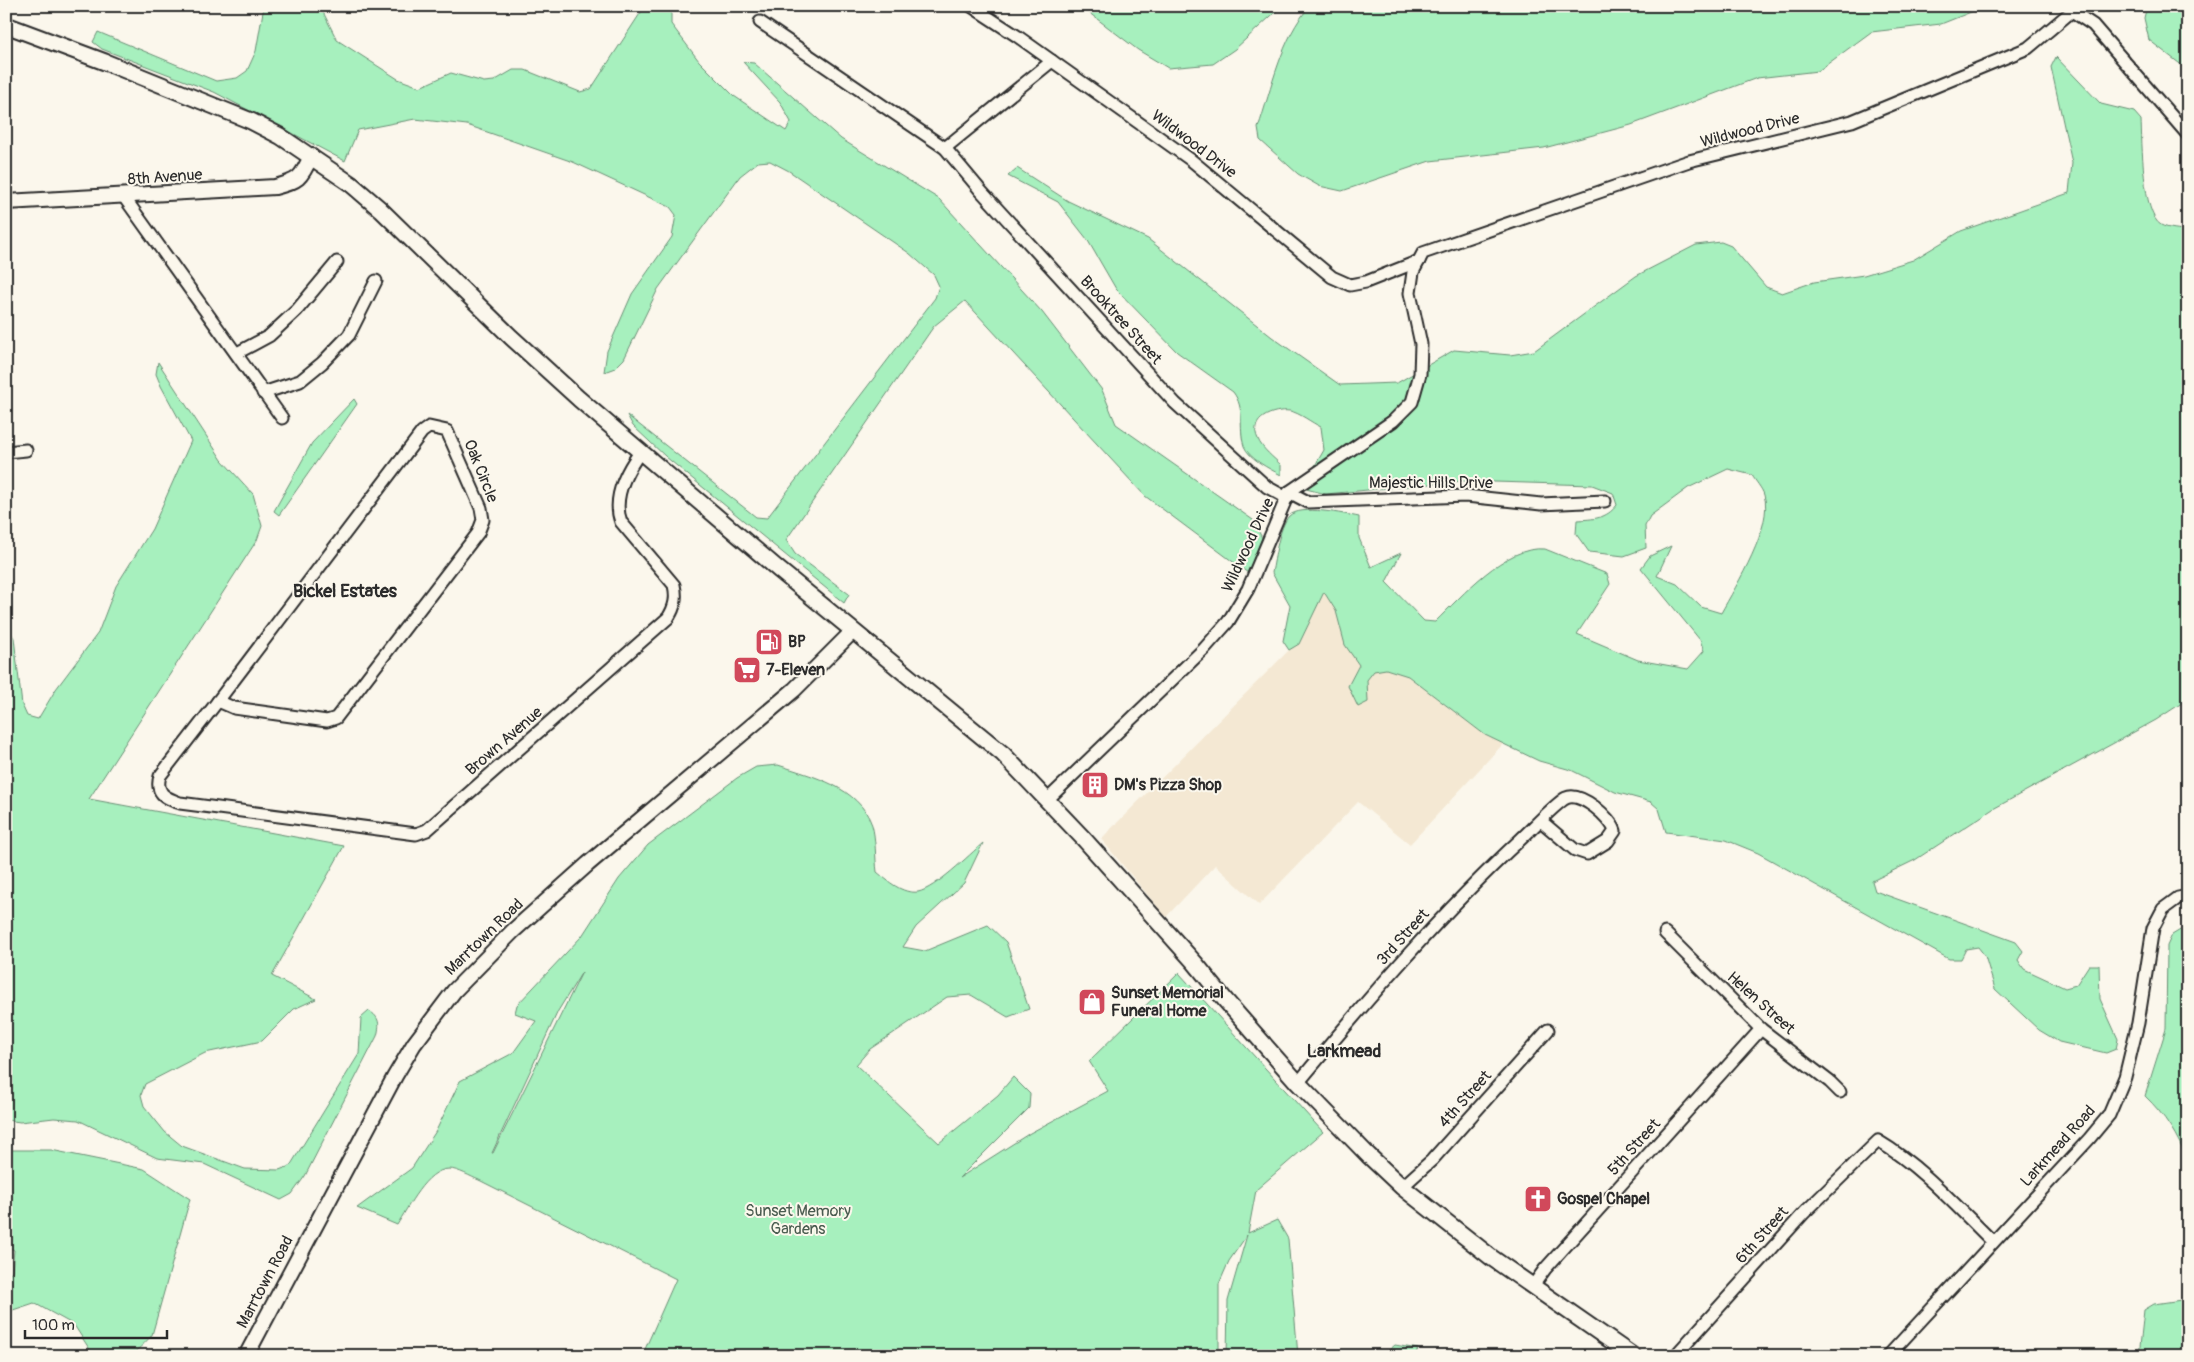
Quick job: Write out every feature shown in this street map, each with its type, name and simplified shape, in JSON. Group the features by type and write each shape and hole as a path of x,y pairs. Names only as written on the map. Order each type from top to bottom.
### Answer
{"main road":[{"path":"6,26 232,113 280,136 351,184 380,209 579,399 853,631 1003,754 1195,963 1298,1083 1368,1155 1402,1186 1532,1288 1633,1356"}],"street":[{"name":"Wildwood Drive","path":"971,6 1191,160 1332,277 1350,285 1366,282 1419,261"},
{"name":"Wildwood Drive","path":"1046,800 1204,649 1228,622 1248,589 1288,495 1393,421 1412,402 1420,374 1421,344 1410,293 1413,272 1423,253 1689,162 1852,121 2028,48 2075,9"},
{"path":"2075,9 2093,25 2188,135"},
{"path":"760,22 945,148 1052,62"},
{"name":"Brooktree Street","path":"945,148 981,191 1176,403 1267,487 1288,495"},
{"name":"8th Avenue","path":"6,202 124,197 275,187 297,181 304,172 311,156"},
{"path":"124,197 282,418"},
{"path":"237,353 269,336 297,310 337,262"},
{"path":"263,393 300,381 322,363 349,335 376,281"},
{"name":"Oak Circle","path":"158,783 160,776 422,432 429,427 447,430 481,508 483,520 478,533 336,718 328,721 234,708 218,701"},
{"path":"6,452 26,450"},
{"name":"Brown Avenue","path":"158,783 159,792 166,798 180,803 416,834 427,830 668,618 674,609 677,595 674,585 620,522 618,513 618,502 625,478 631,464 641,451"},
{"name":"Majestic Hills Drive","path":"1288,495 1308,502 1466,496 1541,504 1605,501"},
{"name":"Marrtown Road","path":"246,1356 395,1076 414,1044 454,991 513,931 794,690 853,631"},
{"name":"3rd Street","path":"1298,1083 1438,923 1502,856 1565,798 1574,796 1583,799 1613,824 1615,831 1608,841 1587,854 1575,850 1541,821"},
{"name":"Larkmead Road","path":"1888,1356 2090,1139 2109,1115 2124,1077 2138,1023 2153,928 2163,909 2178,898 2188,896"},
{"name":"Helen Street","path":"1665,933 1761,1029 1830,1082 1840,1092"},
{"name":"5th Street","path":"1532,1288 1545,1269 1761,1029"},
{"name":"4th Street","path":"1402,1186 1432,1160 1548,1030"},
{"name":"6th Street","path":"1675,1356 1803,1214 1878,1141 1900,1154 1916,1167 1993,1242"}],"shaded area":[{"path":"1324,592 1336,611 1345,645 1359,665 1348,686 1368,702 1367,680 1374,671 1386,669 1408,676 1485,735 1503,744 1410,844 1358,802 1259,905 1215,865 1166,917 1101,839 1289,650 1299,644"}],"green space":[{"path":"264,6 320,6 337,40 398,79 420,87 451,73 484,82 494,81 513,70 525,70 580,92 591,89 645,6 676,6 671,13 671,24 699,61 734,96 786,131 791,122 780,102 743,62 754,63 841,139 939,199 1042,312 1102,390 1116,424 1253,520 1262,538 1248,573 1145,496 965,301 934,326 786,540 795,554 849,594 844,603 666,457 633,426 627,415 756,517 767,518 935,298 939,286 934,275 909,253 789,171 770,161 758,162 740,176 658,289 624,359 615,368 604,372 607,351 632,294 672,237 676,215 670,207 573,162 467,125 415,119 358,130 345,161 214,92 102,49 93,42 98,32 216,81 237,78 247,71 256,51"},
{"path":"1080,6 1282,6 1235,49 1213,64 1168,68 1138,50"},
{"path":"1310,6 1986,6 1941,24 1871,32 1818,71 1757,78 1631,125 1544,148 1430,161 1342,191 1319,186 1298,174 1260,140 1258,128 1278,64 1292,33"},
{"path":"2147,6 2172,6 2174,10 2188,16 2188,70 2149,40 2144,18"},
{"path":"2056,57 2101,104 2134,112 2141,120 2144,176 2150,207 2161,225 2188,231 2188,699 2156,720 1993,809 1915,860 1872,881 1875,891 2016,942 2023,951 2018,960 2024,969 2065,988 2076,985 2089,965 2099,965 2100,999 2118,1039 2116,1049 2106,1053 2059,1042 2039,1030 1995,989 1985,956 1978,947 1966,949 1961,959 1949,959 1758,853 1726,840 1666,832 1659,809 1651,802 1615,792 1571,770 1539,761 1485,735 1408,676 1386,669 1374,671 1367,680 1368,702 1358,707 1348,686 1359,665 1345,645 1336,611 1324,592 1299,644 1289,650 1283,641 1290,605 1272,573 1276,551 1280,535 1289,516 1295,512 1312,510 1359,517 1359,538 1371,567 1401,553 1386,582 1424,621 1435,622 1471,586 1500,563 1530,550 1545,549 1607,574 1610,584 1577,634 1638,660 1688,669 1704,651 1700,640 1641,568 1650,556 1671,546 1657,576 1677,584 1701,607 1721,613 1744,572 1764,522 1766,508 1764,495 1752,475 1728,469 1688,488 1650,516 1645,526 1646,548 1624,556 1589,552 1576,534 1577,520 1594,519 1604,516 1617,505 1613,493 1592,485 1462,481 1326,494 1302,488 1324,450 1321,427 1290,411 1270,414 1259,421 1256,426 1256,432 1262,446 1281,465 1281,475 1250,455 1242,439 1241,412 1233,392 1177,352 1116,289 1087,239 1058,202 1008,176 1017,168 1068,201 1148,239 1272,337 1340,385 1397,383 1454,350 1510,355 1534,351 1636,276 1696,245 1721,242 1731,246 1766,287 1782,293 1814,282 1864,275 1913,260 1961,231 2069,193 2072,163 2051,67"},
{"path":"158,362 222,460 253,494 262,526 257,540 89,799 344,846 272,976 316,999 294,1009 262,1041 205,1053 145,1084 141,1095 144,1106 165,1132 182,1146 245,1169 279,1170 290,1166 359,1054 361,1018 369,1011 373,1013 378,1022 377,1036 305,1176 292,1194 281,1200 204,1164 157,1158 78,1120 54,1118 20,1122 6,1120 6,624 14,638 22,705 27,716 38,719 56,689 98,633 116,586 152,529 191,441 161,386 156,374"},
{"path":"354,399 357,404 279,515 274,511 312,443"},
{"name":"Sunset Memory Gardens","path":"778,765 805,774 833,785 857,801 866,812 872,825 877,872 906,891 918,892 925,890 952,871 983,843 964,883 916,927 903,947 925,951 988,925 1006,942 1029,1009 1008,1017 971,995 947,997 870,1049 856,1065 939,1143 998,1095 1013,1077 1030,1094 1029,1108 959,1178 1030,1133 1108,1091 1089,1061 1179,973 1323,1132 1256,1190 1248,1233 1277,1220 1288,1239 1298,1356 1227,1356 1228,1301 1247,1235 1229,1261 1219,1284 1219,1356 642,1356 676,1279 479,1180 453,1169 441,1171 425,1182 397,1225 357,1208 412,1168 436,1131 460,1081 513,1053 536,1021 515,1013 517,1005 582,936 619,879 648,845 737,778 756,767","holes":["582,972 493,1153 558,1011"]},
{"path":"2182,929 2188,934 2188,1162 2170,1126 2145,1096 2166,1029 2167,946 2172,935"},
{"path":"6,1150 51,1150 144,1169 190,1199 152,1335 132,1353 121,1356 94,1356 74,1325 34,1303 13,1310 6,1317 6,1276 12,1271 14,1250 6,1246"},
{"path":"2188,1299 2188,1356 2139,1356 2144,1310 2154,1304"},
{"path":"1395,1345 1418,1349 1415,1356 1382,1356"}],"place":[{"name":"BP","path":"769,642"},
{"name":"7-Eleven","path":"747,670"},
{"name":"DM's Pizza Shop","path":"1095,785"},
{"name":"Sunset Memorial Funeral Home","path":"1092,1002"},
{"name":"Gospel Chapel","path":"1538,1199"}],"district":[{"name":"Bickel Estates","path":"345,591"},
{"name":"Larkmead","path":"1344,1051"}]}
